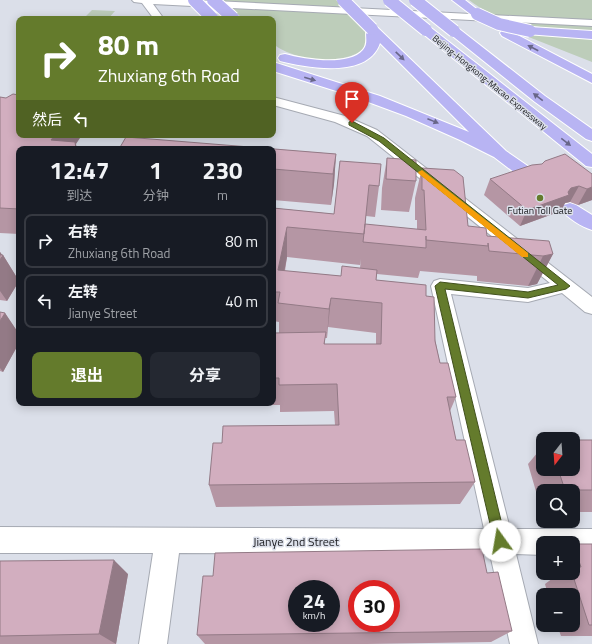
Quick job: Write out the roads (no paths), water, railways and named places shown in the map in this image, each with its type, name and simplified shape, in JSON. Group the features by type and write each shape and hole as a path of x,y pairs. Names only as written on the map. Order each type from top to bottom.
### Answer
{"highway":[{"path":"194,0 211,16"},
{"path":"213,0 231,16"},
{"path":"343,0 500,154"},
{"name":"Beijing-Hongkong-Macao Expressway","path":"389,0 592,162"},
{"name":"Beijing-Hongkong-Macao Expressway","path":"416,0 540,99 592,136"},
{"path":"458,0 506,33 592,79"},
{"path":"477,14 499,24 530,31 592,35"},
{"path":"276,53 284,58 312,64 344,62 364,55 369,50 373,44 372,29"},
{"path":"276,67 413,113 460,133 500,154 529,175"},
{"path":"570,209 592,224"}],"street":[{"path":"137,0 592,23"},
{"path":"145,0 157,16"},
{"path":"276,101 340,119 372,133 592,307"},
{"path":"524,644 440,286 528,295 566,286"},
{"name":"Jianye 2nd Street","path":"0,540 592,542"},
{"path":"153,644 168,540"}],"place":[{"name":"Futian Toll Gate","path":"540,198"}]}
